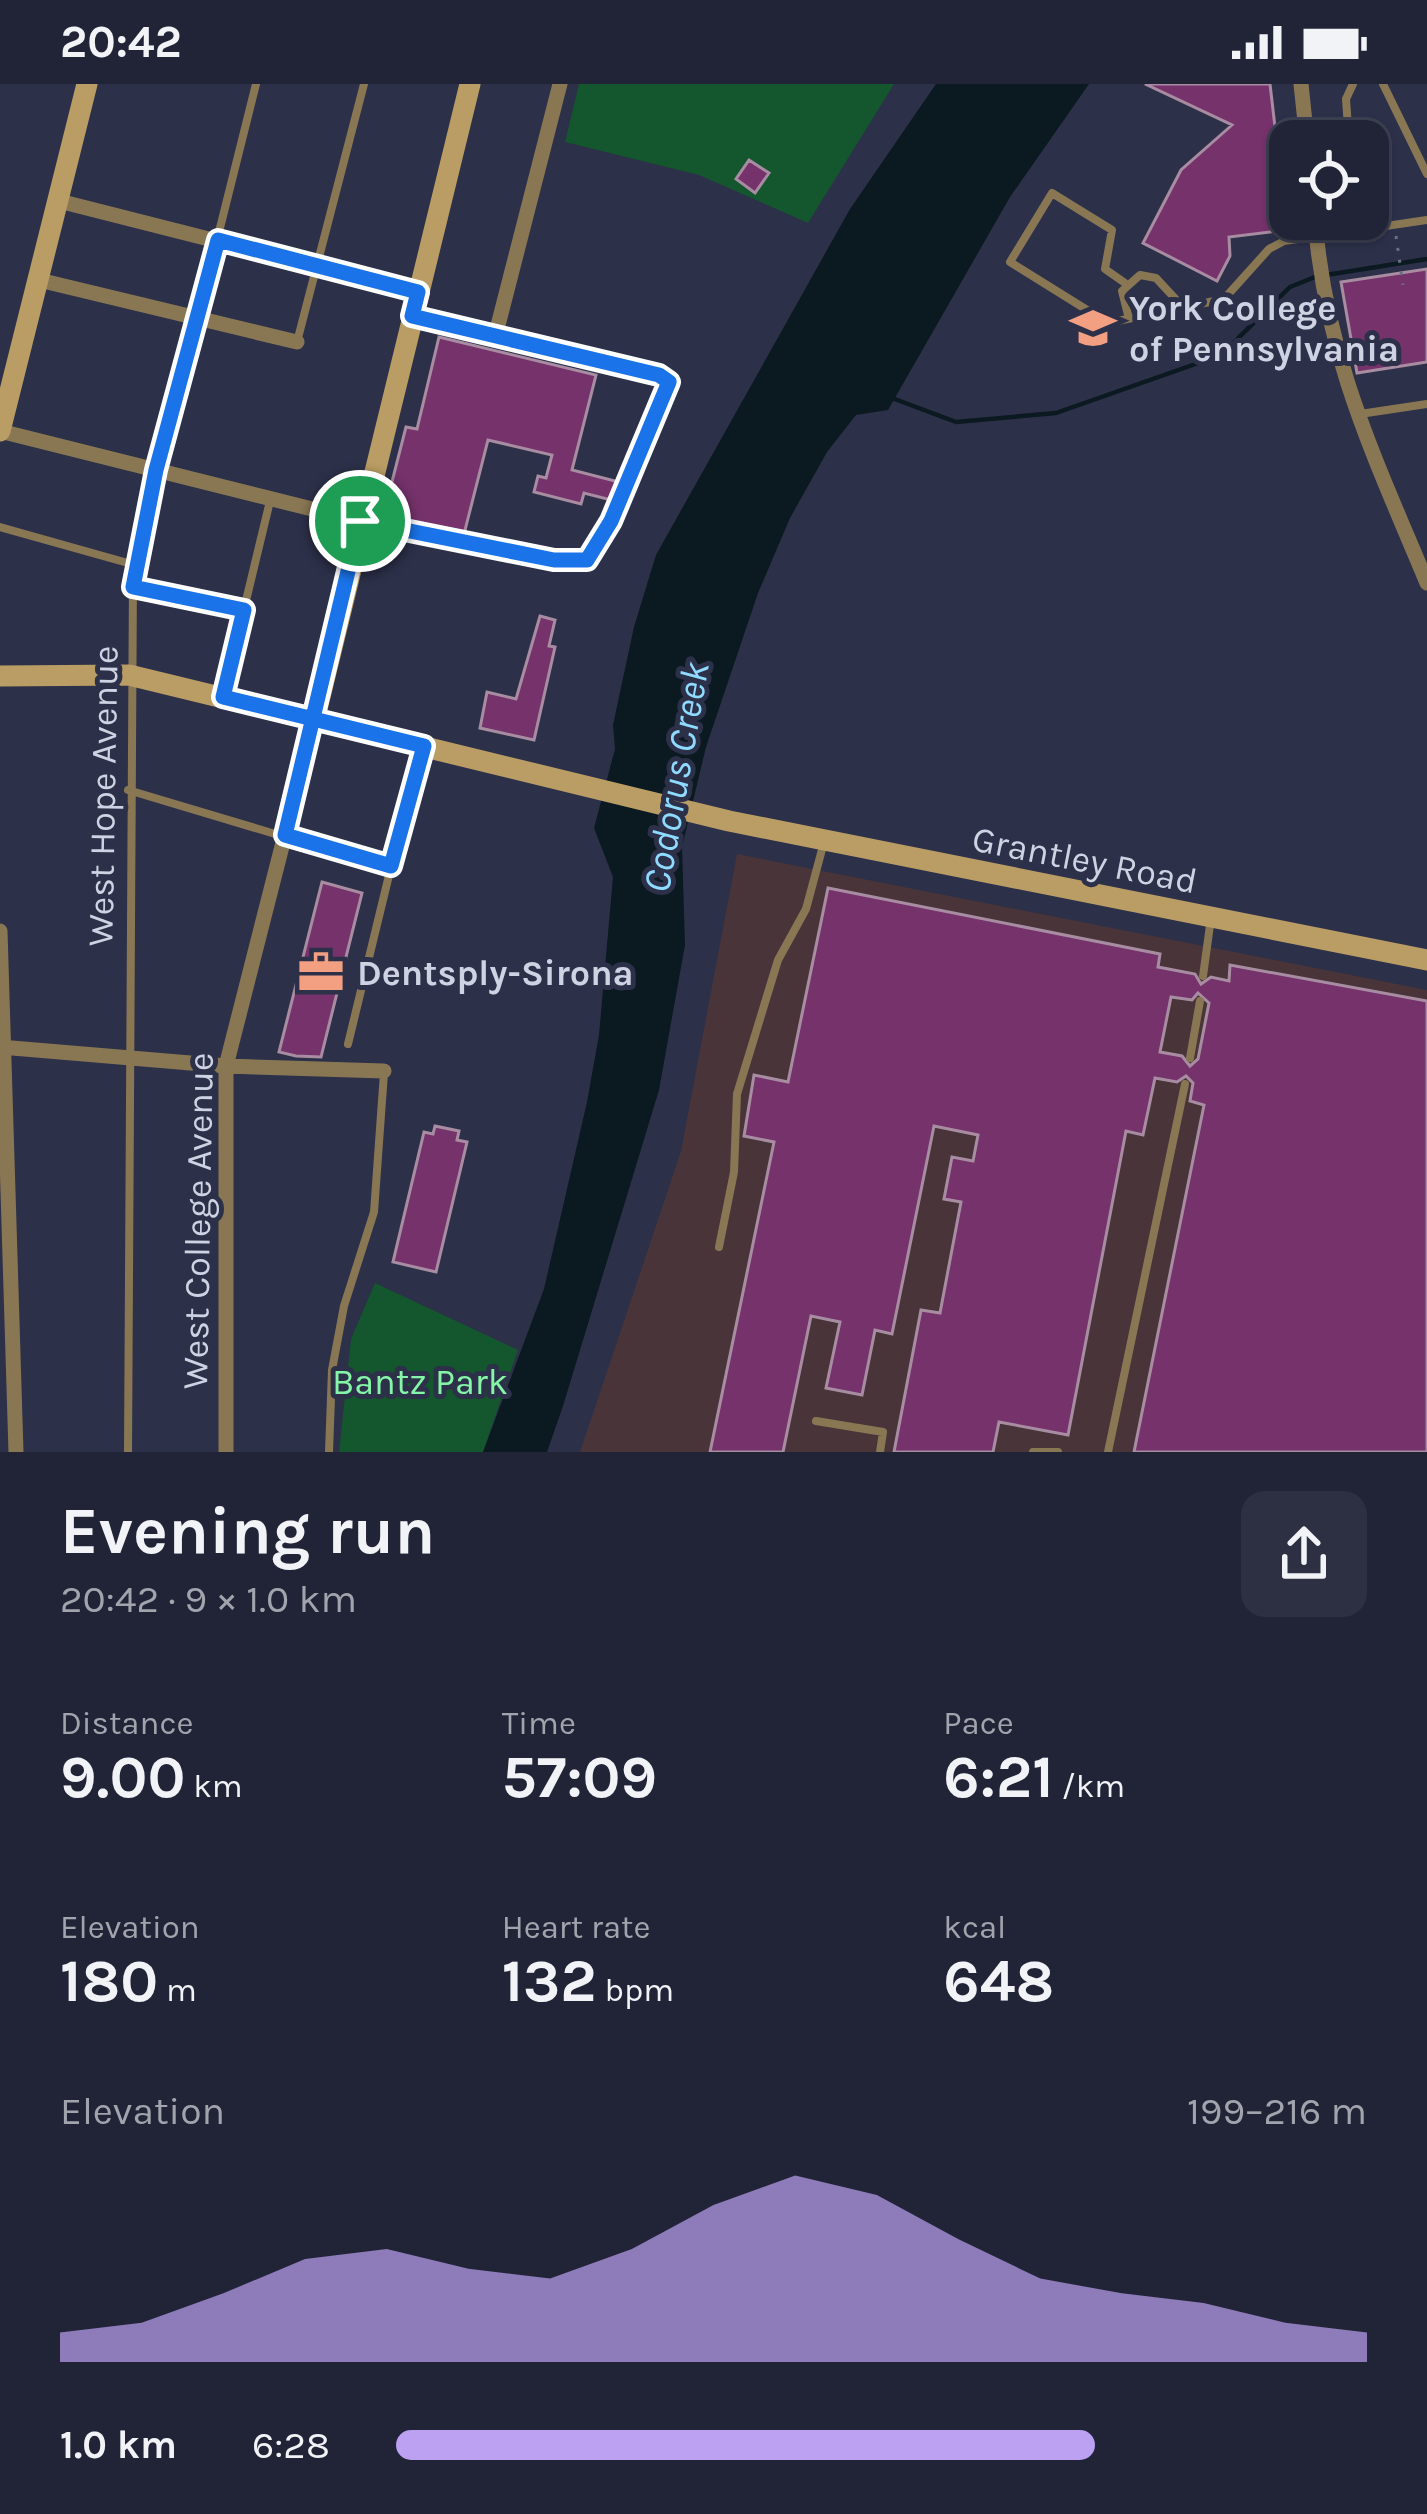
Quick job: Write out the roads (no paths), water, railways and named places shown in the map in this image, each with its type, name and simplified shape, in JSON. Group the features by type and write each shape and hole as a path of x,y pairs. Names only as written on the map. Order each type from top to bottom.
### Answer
{"street":[{"path":"87,84 0,431 360,521"},
{"name":"West College Avenue","path":"226,1452 226,1066 470,84"},
{"path":"412,316 495,337 560,84"},
{"path":"1301,84 1305,120"},
{"path":"58,201 418,292"},
{"path":"1317,240 1328,330 1427,583"},
{"path":"39,280 297,342"},
{"name":"Grantley Road","path":"0,676 129,675 729,821 1427,960"},
{"path":"0,931 16,1452"},
{"path":"3,1047 226,1066 384,1071"},
{"path":"0,1205 6,1182"}],"lane":[{"name":"West Hope Avenue","path":"128,1452 128,790 135,565 256,84"},
{"path":"297,342 364,84"},
{"path":"1347,120 1346,100 1353,84"},
{"path":"1383,84 1427,174"},
{"path":"1128,315 1125,283 1105,269 1112,230 1052,193 1010,262 1108,323 1128,315 1224,298 1269,250 1288,240"},
{"path":"1389,222 1427,220"},
{"path":"1125,283 1140,274 1156,278 1184,308"},
{"path":"360,521 554,560 587,560 611,521 669,382 659,375 495,337"},
{"path":"1358,415 1427,404"},
{"path":"223,697 270,501"},
{"path":"0,527 135,565"},
{"path":"133,587 244,610"},
{"path":"348,1044 424,746"},
{"path":"128,790 391,866"},
{"path":"719,1247 734,1172 737,1094 778,960 806,909 824,840"},
{"path":"1203,976 1210,918"},
{"path":"1190,1058 1200,1001"},
{"path":"329,1452 332,1370 344,1306 374,1212 384,1071"},
{"path":"1108,1452 1186,1084"},
{"path":"816,1421 883,1432 880,1452"},
{"path":"1033,1452 1058,1452"}],"water":[{"name":"Codorus Creek","path":"936,84 1089,84 1010,197 888,410 856,415 827,452 790,518 758,593 706,747 682,847 685,945 659,1090 563,1406 547,1452 483,1452 544,1289 587,1102 599,1035 613,877 594,828 615,749 613,725 634,627 656,555 850,209"}],"waterway":[{"path":"1326,275 1427,259"},
{"path":"892,398 956,422 1056,413 1221,355 1290,287 1315,277"}],"place":[{"name":"York College of Pennsylvania","path":"1093,328"},
{"name":"Dentsply-Sirona","path":"321,972"}],"park label":[{"name":"Bantz Park","path":"420,1381"}]}
